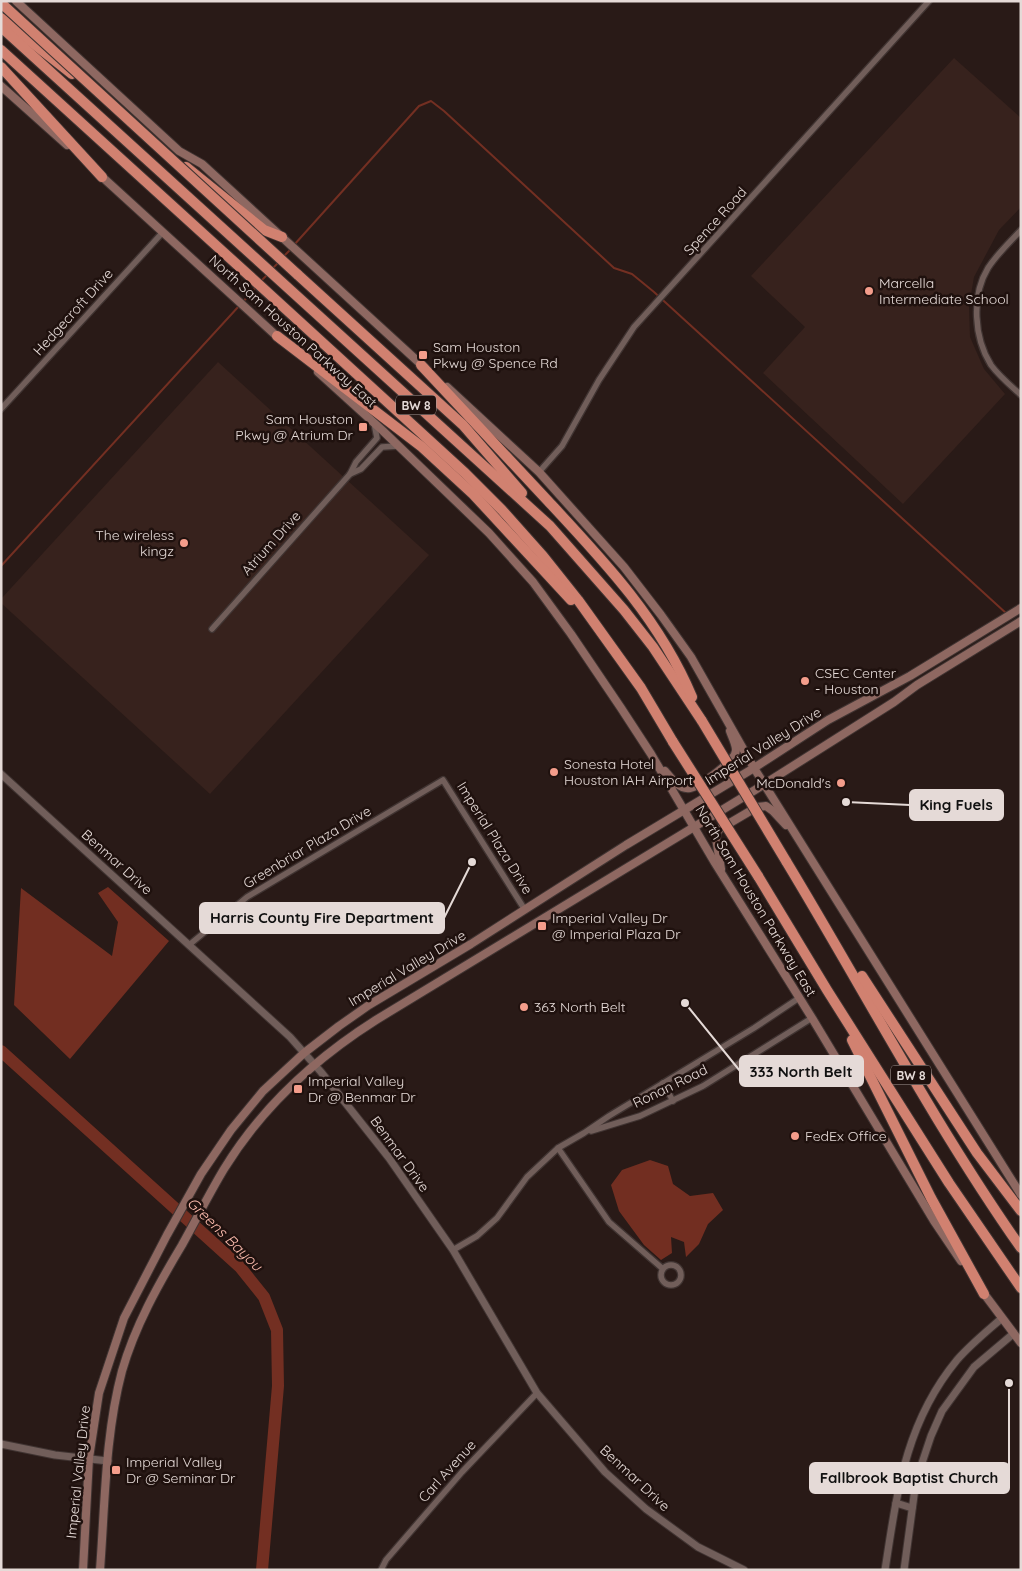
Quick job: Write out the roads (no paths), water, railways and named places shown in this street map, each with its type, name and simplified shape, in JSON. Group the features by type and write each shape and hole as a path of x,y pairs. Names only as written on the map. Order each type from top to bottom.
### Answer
{"highway":[{"path":"1,3 463,425 550,526"},
{"path":"1,18 264,230 282,237"},
{"name":"North Sam Houston Parkway East","path":"1,27 550,526 624,610 653,647 702,721 820,917 920,1092 1008,1229 1021,1246"},
{"name":"North Sam Houston Parkway East","path":"1,50 465,473 502,510 549,564 610,644 640,688 949,1183 1021,1288"},
{"path":"1,67 102,177"},
{"path":"277,336 422,448 474,494 610,644"},
{"path":"421,365 604,561 646,614 682,674 702,721"},
{"path":"820,917 838,938 911,1054 977,1153 1021,1211"},
{"path":"827,990 931,1198 984,1294"}],"main road":[{"path":"16,1 179,151 202,164 421,365 503,437 539,472 618,560 661,615 690,658 729,722 754,768 1021,1195"},
{"name":"North Sam Houston Parkway East","path":"1,86 374,423 489,533 533,582 622,708 651,754 934,1222 1001,1319 1021,1343"},
{"name":"Imperial Valley Drive","path":"85,1569 89,1458 99,1393 124,1318 194,1187 226,1138 263,1091 304,1053 369,1005 754,768 828,720 910,676 1021,608"},
{"name":"Imperial Valley Drive","path":"100,1570 108,1461 115,1408 122,1371 140,1323 181,1246 239,1148 269,1109 292,1085 334,1048 369,1024 765,784 883,709 917,685 1021,621"},
{"path":"875,694 883,709"},
{"path":"651,754 675,782 682,787 690,788 720,770 734,757 736,749 729,722"},
{"path":"722,874 716,838 718,830 757,807 766,806 773,811 801,842"},
{"path":"553,892 562,906"},
{"path":"226,1138 239,1148"}],"street":[{"name":"Spence Road","path":"539,472 562,446 599,380 634,327 667,293 930,1"},
{"path":"1021,230 994,260 981,282 977,301 977,323 983,350 992,366 1021,395"},
{"name":"Hedgecroft Drive","path":"1,409 163,232"},
{"name":"Atrium Drive","path":"212,629 350,474 356,462 377,438 374,423"},
{"name":"Atrium Drive","path":"350,474 361,469 382,447 398,446"},
{"name":"Benmar Drive","path":"1,774 290,1037 315,1065 387,1155 453,1250 537,1393 606,1472 646,1509 698,1547 744,1570"},
{"name":"Greenbriar Plaza Drive","path":"189,945 247,897 443,780"},
{"name":"Imperial Plaza Drive","path":"443,780 525,910"},
{"name":"Ronan Road","path":"453,1250 477,1236 497,1218 527,1177 558,1148 799,998"},
{"name":"Ronan Road","path":"584,1133 640,1116 703,1086 812,1018"},
{"path":"663,1083 673,1100"},
{"path":"558,1148 609,1222 663,1269"},
{"path":"884,1570 906,1454 916,1425 940,1383 957,1360 1001,1319"},
{"path":"904,1570 916,1481 931,1436 942,1411 974,1367 1013,1334"},
{"name":"Carl Avenue","path":"381,1570 390,1555 462,1472 537,1393"},
{"path":"932,1398 942,1411"},
{"path":"1,1444 55,1455 108,1461"},
{"path":"896,1504 912,1508"}],"waterway":[{"path":"294,245 419,106 431,101 614,268 632,274 654,292 1007,614"},
{"path":"284,256 291,249"},
{"path":"272,269 279,262"},
{"path":"260,282 267,275"},
{"path":"242,303 255,288"},
{"path":"1,566 239,306"},
{"name":"Greens Bayou","path":"1,1051 240,1267 264,1297 277,1330 278,1386 262,1570"}],"place":[{"name":"Marcella Intermediate School","path":"869,291"},
{"name":"Sam Houston Pkwy @ Spence Rd","path":"423,355"},
{"name":"Sam Houston Pkwy @ Atrium Dr","path":"363,427"},
{"name":"The wireless kingz","path":"184,543"},
{"name":"CSEC Center - Houston","path":"805,681"},
{"name":"Sonesta Hotel Houston IAH Airport","path":"554,772"},
{"name":"McDonald's","path":"841,783"},
{"name":"King Fuels","path":"846,802"},
{"name":"Harris County Fire Department","path":"472,862"},
{"name":"Imperial Valley Dr @ Imperial Plaza Dr","path":"542,926"},
{"name":"333 North Belt","path":"685,1003"},
{"name":"363 North Belt","path":"524,1007"},
{"name":"Imperial Valley Dr @ Benmar Dr","path":"298,1089"},
{"name":"FedEx Office","path":"795,1136"},
{"name":"Fallbrook Baptist Church","path":"1009,1383"},
{"name":"Imperial Valley Dr @ Seminar Dr","path":"116,1470"}]}
